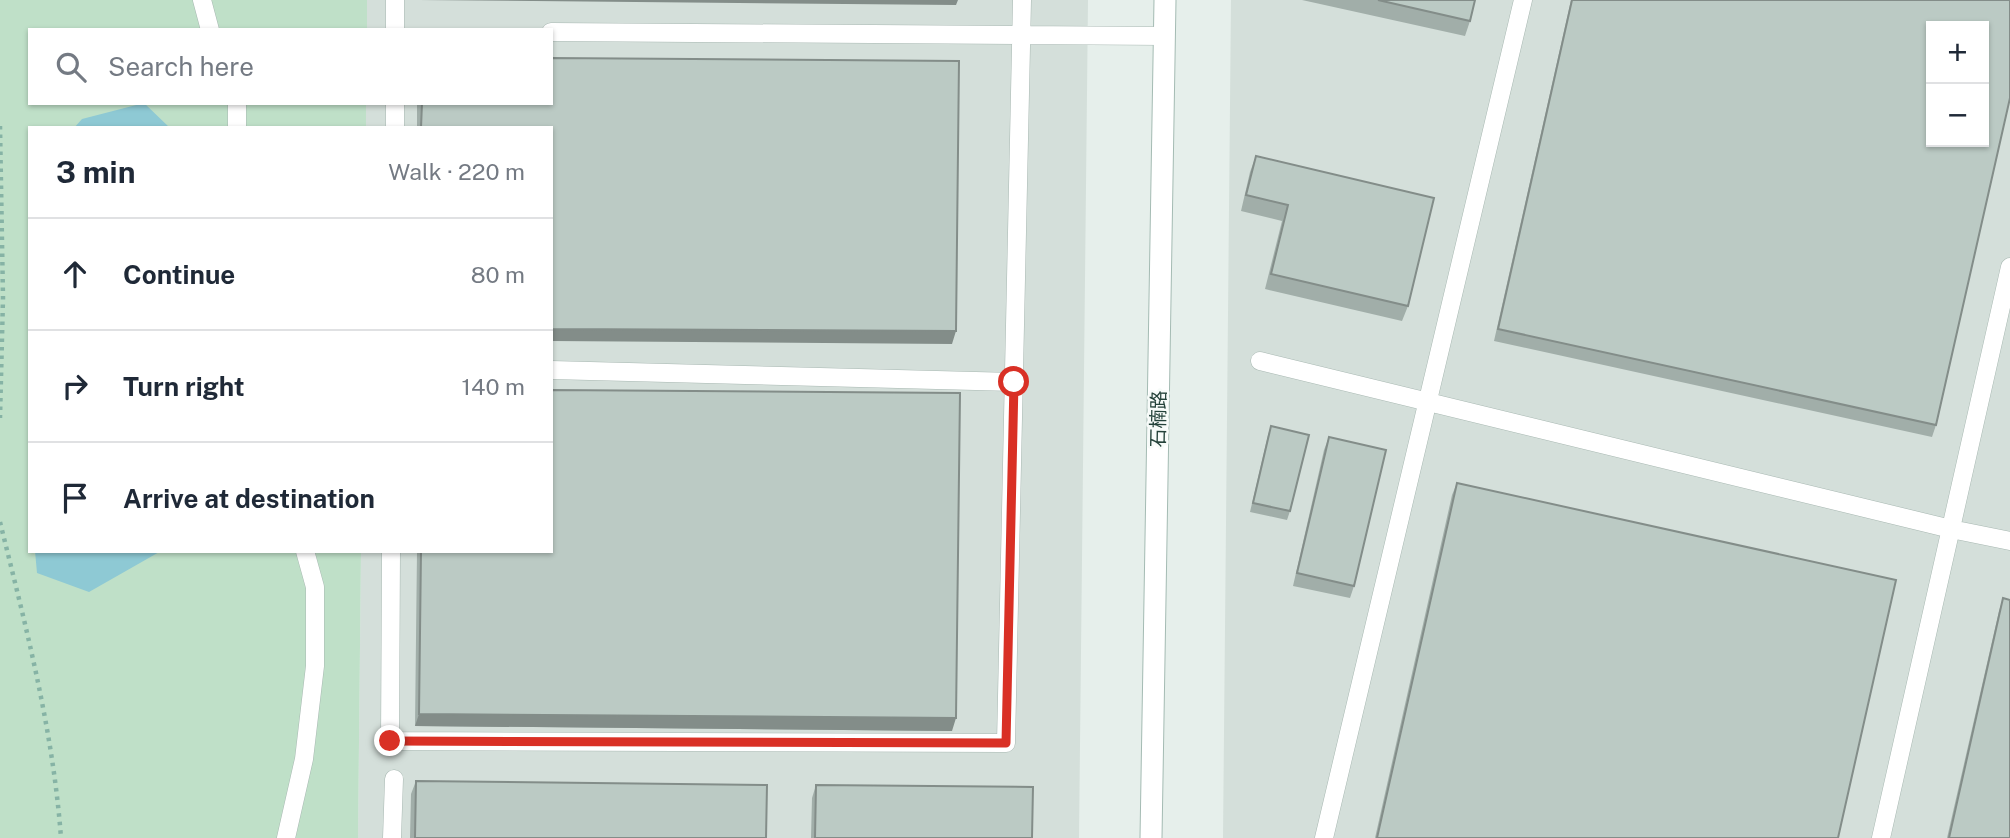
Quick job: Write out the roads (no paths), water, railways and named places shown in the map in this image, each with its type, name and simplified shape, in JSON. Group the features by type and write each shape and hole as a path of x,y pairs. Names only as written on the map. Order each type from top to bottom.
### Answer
{"street":[{"name":"石楠路","path":"1151,838 1165,0"}],"lane":[{"path":"202,0 209,28"},
{"path":"395,0 395,28"},
{"path":"391,553 390,741 1006,743 1023,0"},
{"path":"1324,838 1523,0"},
{"path":"553,32 1165,36"},
{"path":"237,105 237,126"},
{"path":"394,126 395,105"},
{"path":"1881,838 2010,267"},
{"path":"1260,361 1951,530 2010,541"},
{"path":"553,370 1014,382"},
{"path":"286,838 304,759 315,666 315,587 306,553"},
{"path":"392,838 394,779"}],"water":[{"path":"146,105 168,126 76,126 82,119"},
{"path":"35,553 157,553 89,592 37,573"}]}
